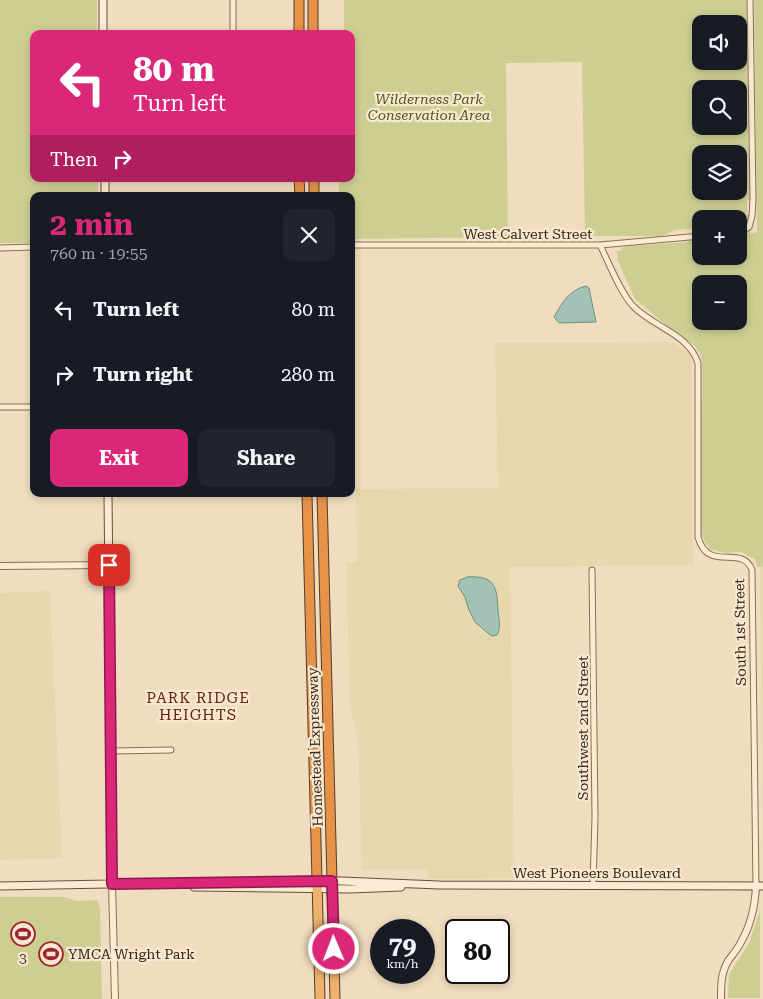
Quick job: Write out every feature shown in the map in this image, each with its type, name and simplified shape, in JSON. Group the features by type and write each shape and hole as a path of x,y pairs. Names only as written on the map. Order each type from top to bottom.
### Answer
{"highway":[{"path":"299,0 299,30"},
{"path":"313,0 313,30"},
{"name":"Homestead Expressway","path":"307,497 320,999"},
{"name":"Homestead Expressway","path":"322,497 335,999"}],"main road":[{"path":"103,0 104,30"},
{"path":"108,497 112,884"},
{"name":"West Pioneers Boulevard","path":"0,886 317,884 759,886"}],"street":[{"path":"233,0 233,30"},
{"path":"747,228 752,216 753,199 750,0"},
{"name":"West Calvert Street","path":"355,245 600,245 692,237"},
{"name":"South 1st Street","path":"600,245 634,307 686,343 692,348 696,356 698,363 698,537 702,548 711,556 741,558 750,564 752,570 759,886 747,930 741,943 728,960 722,975 721,999"},
{"path":"0,248 30,248"},
{"path":"0,407 30,406"},
{"path":"0,566 109,565"},
{"name":"Southwest 2nd Street","path":"592,570 595,805 593,885"},
{"path":"111,751 171,750"},
{"path":"112,884 115,999"}],"shaded area":[{"path":"586,286 589,288 596,322 559,323 554,317 563,302 575,291"},
{"path":"673,342 691,354 693,565 510,567 514,878 428,879 427,869 362,870 358,738 350,707 346,563 357,562 356,489 498,488 495,343"},
{"path":"760,567 763,567 763,878"},
{"path":"467,577 484,578 493,585 497,596 499,621 497,635 492,636 475,622 465,597 458,586 460,580"},
{"path":"50,591 62,858 0,860 0,593"}],"green space":[{"path":"0,0 97,0 97,30 30,30 30,182 98,182 98,192 30,192 30,243 0,243"},
{"name":"Wilderness Park Conservation Area","path":"344,0 746,0 746,15 692,15 692,70 747,70 747,67 749,200 747,201 747,210 692,210 692,229 676,230 662,236 585,236 582,62 506,63 508,237 355,239 355,192 338,192 340,182 355,182 355,30 344,30"},
{"name":"Wilderness Park Conservation Area","path":"754,0 763,0 763,567 757,567 755,559 741,552 725,553 710,549 703,538 700,528 702,362 700,353 694,345 673,331 635,299 617,259 616,251 620,251 623,247 687,242 692,240 692,265 747,265 747,215 749,214 750,234 757,232"},
{"name":"YMCA Wright Park","path":"0,897 64,897 77,901 97,900 100,908 102,999 0,999"},
{"path":"760,910 760,998 728,998 729,975 750,941"}],"place":[{"name":"3","path":"23,934"},
{"name":"YMCA Wright Park","path":"51,954"}],"district":[{"name":"PARK RIDGE HEIGHTS","path":"198,706"}],"route":[{"path":"109,565 112,884 332,881 334,949"}]}
